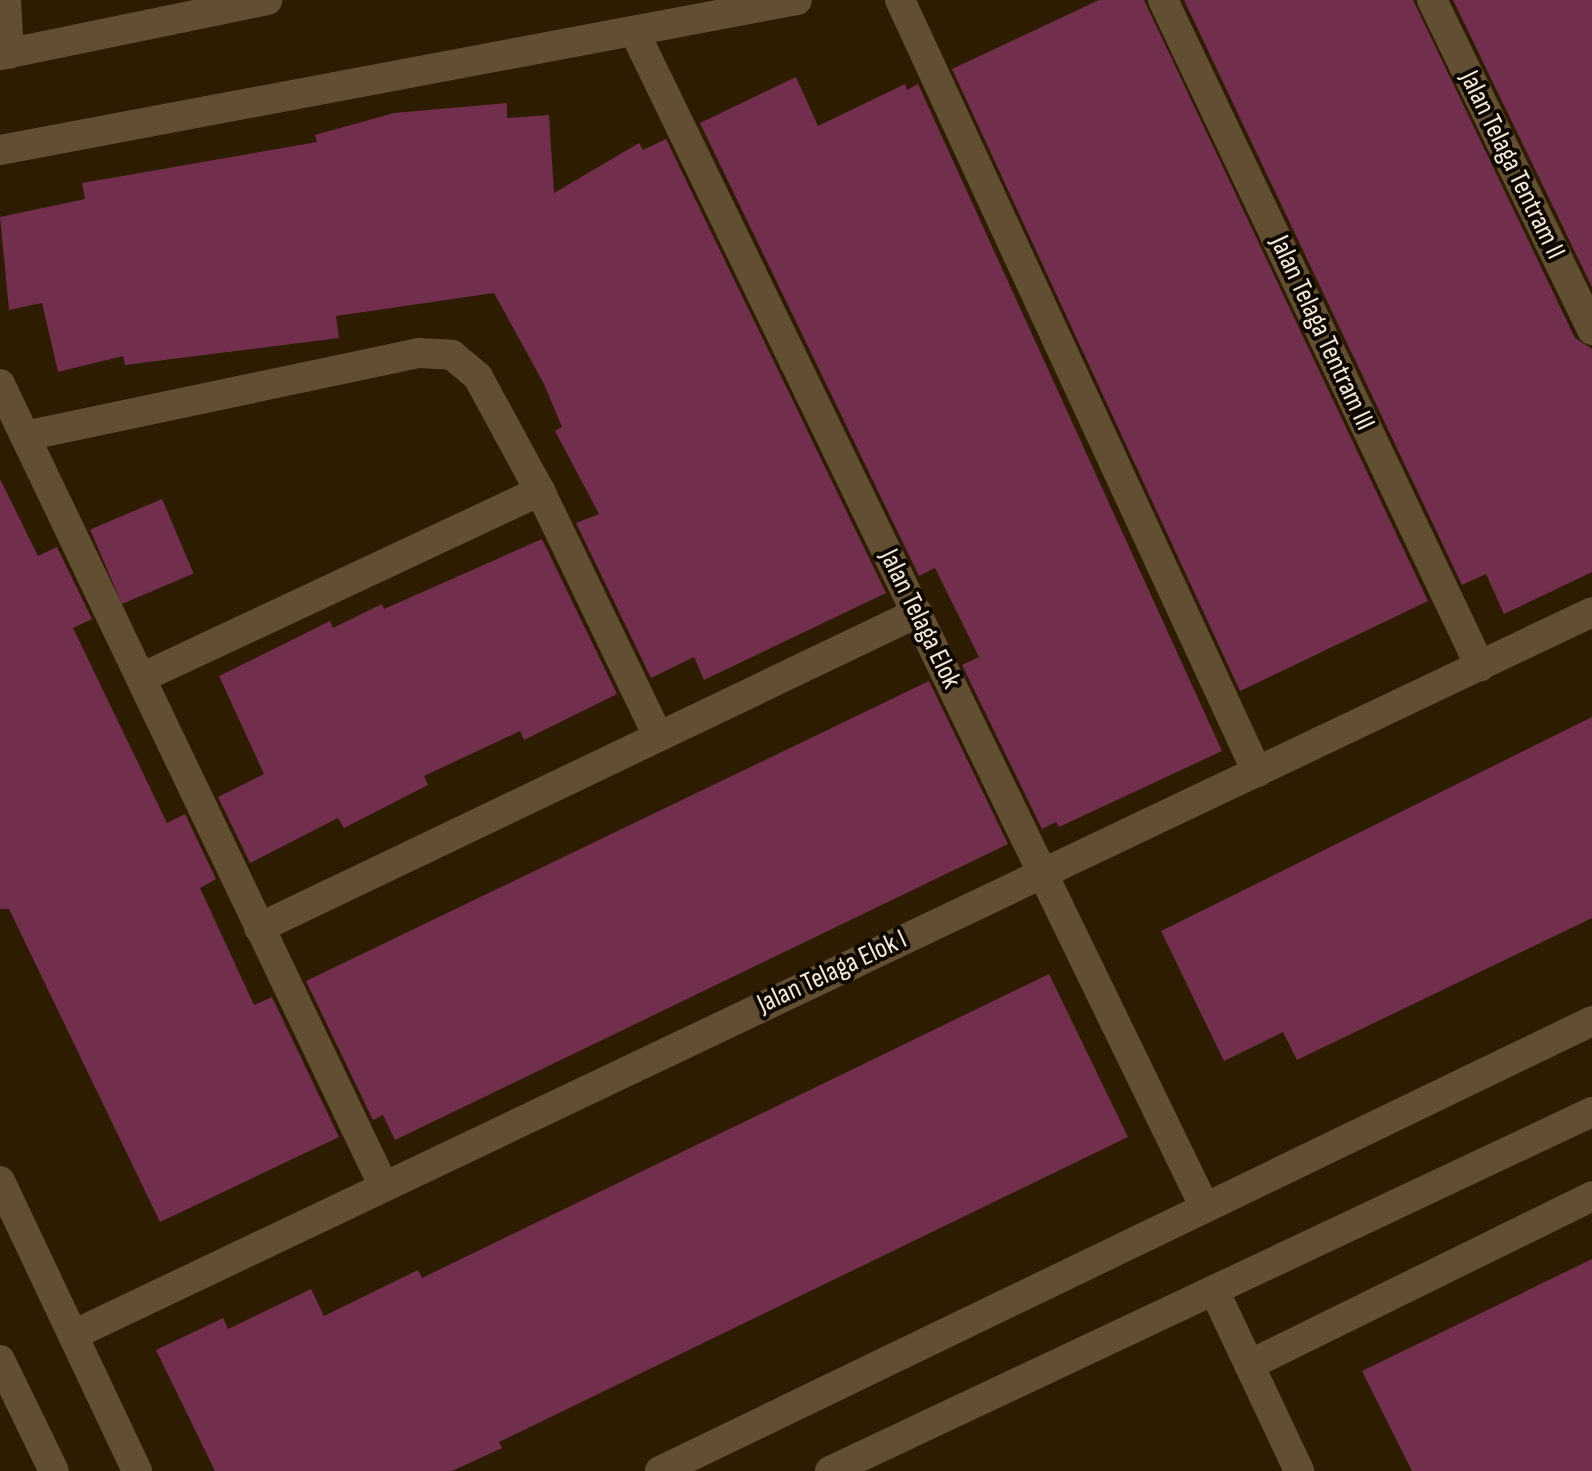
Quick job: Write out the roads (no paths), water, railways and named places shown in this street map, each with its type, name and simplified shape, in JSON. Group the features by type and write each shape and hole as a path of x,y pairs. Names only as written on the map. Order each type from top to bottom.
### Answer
{"street":[{"path":"6,0 4,54 268,0"},
{"path":"0,150 797,0"},
{"path":"900,0 1257,772"},
{"name":"Jalan Telaga Tentram III","path":"1163,0 1480,666"},
{"name":"Jalan Telaga Tentram II","path":"1432,0 1592,330"},
{"name":"Jalan Telaga Elok","path":"634,31 1206,1208"},
{"path":"25,436 418,353 452,356 478,377 540,491 658,736"},
{"path":"0,384 384,1187"},
{"path":"141,678 540,491"},
{"name":"Jalan Telaga Elok I","path":"73,1336 1592,612"},
{"path":"260,928 918,613"},
{"path":"660,1471 1592,1021"},
{"path":"830,1471 1592,1112"},
{"path":"0,1181 137,1471"},
{"path":"1249,1364 1592,1196"},
{"path":"1214,1290 1300,1471"},
{"path":"0,1360 54,1471"}]}
